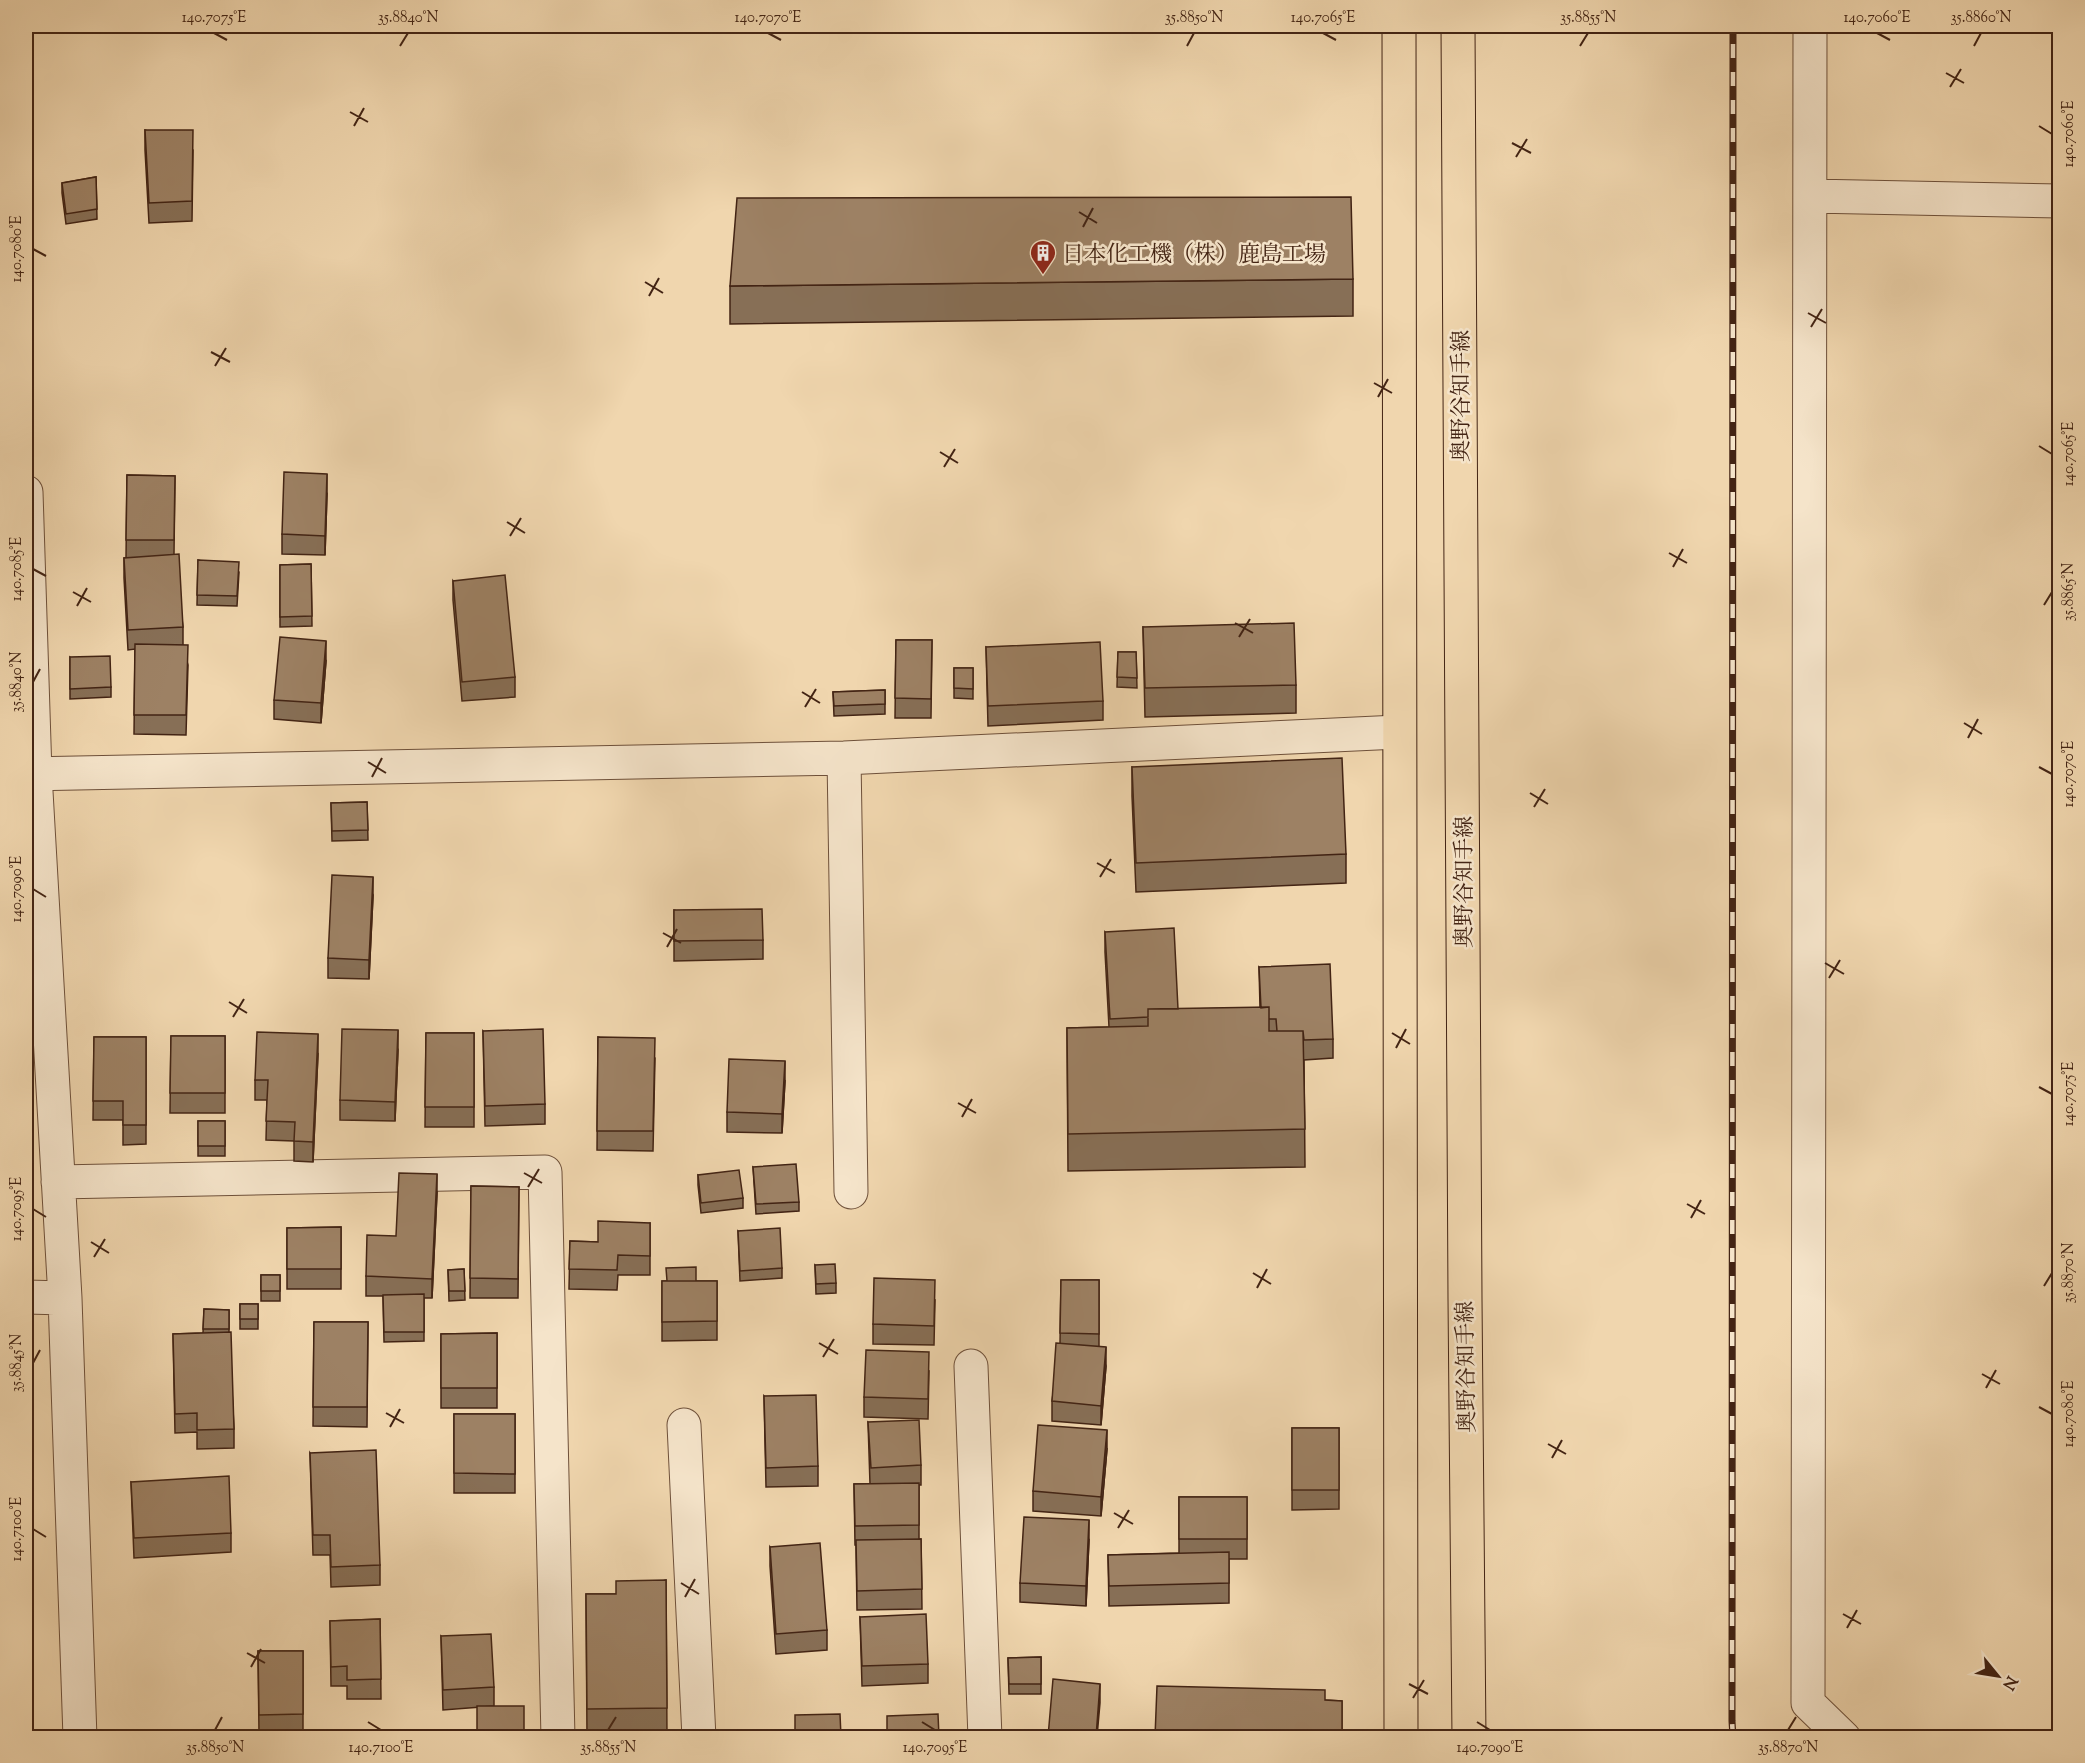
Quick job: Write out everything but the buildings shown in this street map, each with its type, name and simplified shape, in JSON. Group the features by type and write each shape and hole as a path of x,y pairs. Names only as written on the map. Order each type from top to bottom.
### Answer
{"main road":[{"path":"1399,26 1398,732 1401,1737"},
{"name":"奥野谷知手線","path":"1458,26 1464,1299 1469,1737"}],"street":[{"path":"1810,26 1808,1703 1844,1737"},
{"path":"1810,196 2060,201"},
{"path":"26,492 30,774 65,1298 81,1737"},
{"path":"30,774 844,758 1398,732"},
{"path":"844,758 851,1192"},
{"path":"58,1182 544,1172 558,1737"},
{"path":"26,1297 65,1298"},
{"path":"971,1366 985,1737"},
{"path":"684,1425 699,1737"}],"railway":[{"path":"1733,26 1733,1738"}],"place":[{"name":"日本化工機（株）鹿島工場","path":"1043,276"}]}
